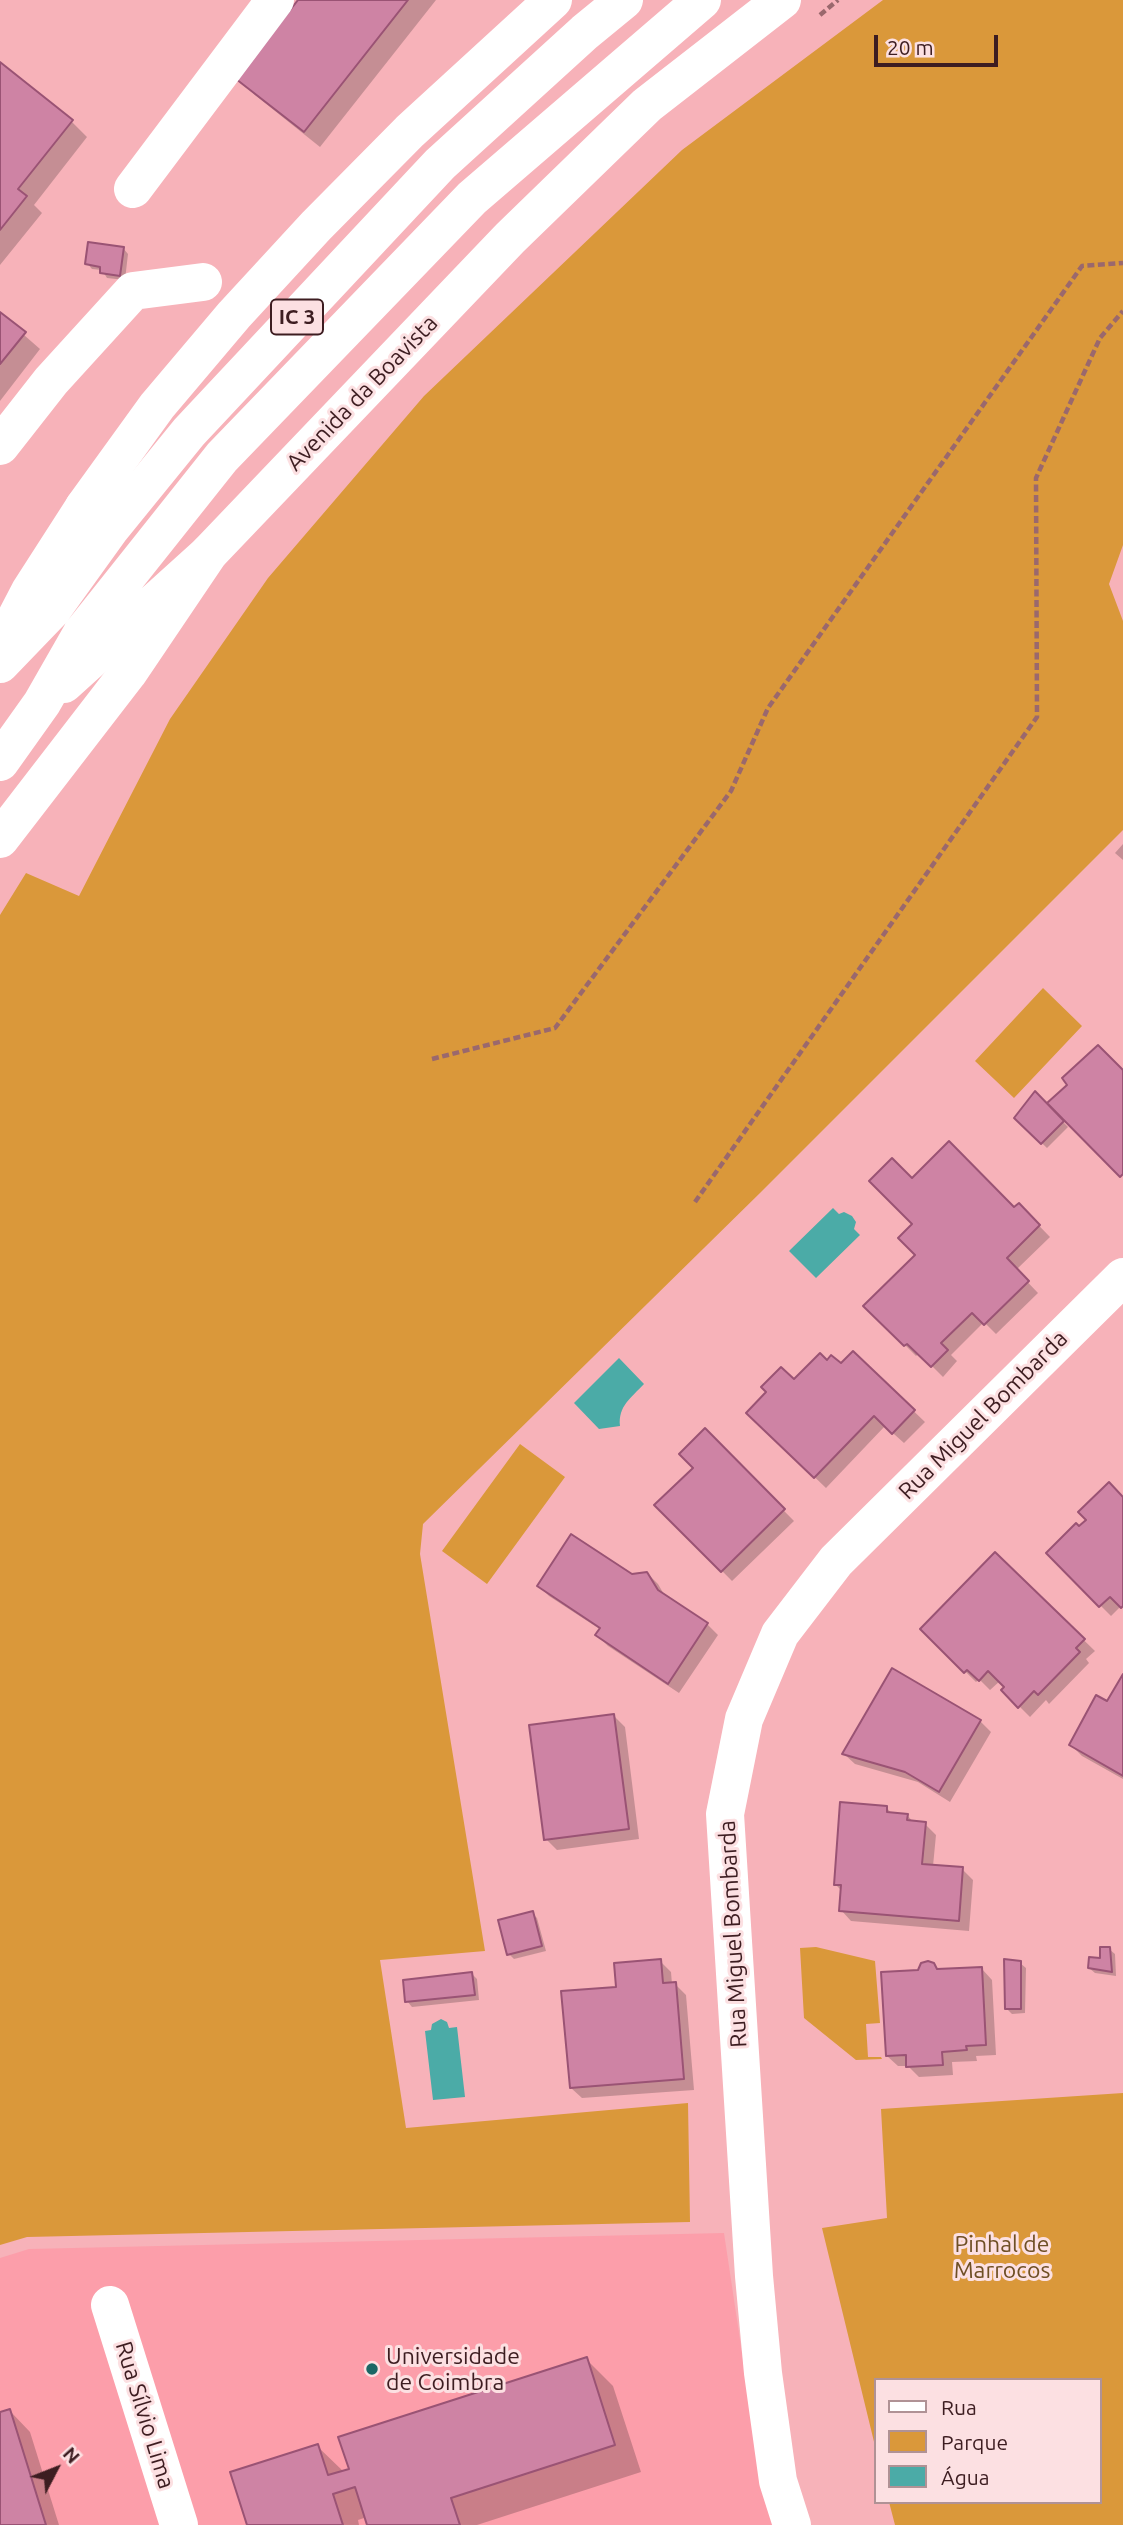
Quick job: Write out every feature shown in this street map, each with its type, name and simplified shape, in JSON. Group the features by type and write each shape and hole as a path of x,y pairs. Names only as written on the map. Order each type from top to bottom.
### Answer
{"main road":[{"path":"0,649 30,591 85,507 157,407 234,315 316,226 410,131 553,0"},
{"name":"IC 3","path":"0,664 52,610 111,528 189,432 431,174 585,32 624,0"},
{"name":"IC 3","path":"0,762 42,703 82,633 222,457 472,198 702,0"},
{"name":"Avenida da Boavista","path":"0,839 128,673 209,552 510,238 647,105 782,0"},
{"path":"133,189 271,1"},
{"path":"0,446 51,381 134,291 203,282"},
{"path":"42,703 209,552"},
{"name":"Rua Miguel Bombarda","path":"792,2525 778,2481 763,2373 754,2276 725,1814 744,1719 780,1634 836,1561 1123,1277"},
{"name":"Rua Sílvio Lima","path":"110,2305 179,2525"}],"path":[{"path":"817,17 838,0"},
{"path":"432,1059 555,1028 731,791 768,708 1082,266 1123,263"},
{"path":"695,1202 1037,717 1037,478 1100,338 1123,311"}],"shaded area":[{"name":"Universidade de Coimbra","path":"724,2233 761,2480 775,2525 0,2525 0,2258 29,2249"}],"green space":[{"path":"883,0 1123,0 1123,545 1109,584 1123,621 1123,830 760,1193 423,1524 420,1554 485,1951 380,1960 406,2128 688,2103 690,2222 27,2237 0,2245 0,915 26,873 79,896 170,719 268,578 424,396 682,150"},
{"path":"1043,988 1082,1026 1014,1098 975,1061"},
{"path":"520,1444 565,1477 487,1584 442,1551"},
{"path":"816,1947 875,1961 880,2023 866,2024 868,2057 882,2059 856,2060 804,2018 800,1948"},
{"name":"Pinhal de Marrocos","path":"1123,2093 1123,2525 895,2525 890,2504 1102,2504 1102,2378 874,2378 874,2442 822,2228 887,2218 881,2109"}],"water":[{"path":"833,1208 839,1214 844,1212 852,1216 856,1222 854,1229 860,1235 816,1278 789,1251"},
{"path":"619,1358 644,1384 623,1408 620,1426 599,1429 574,1403"},
{"path":"441,2019 447,2022 449,2028 457,2027 465,2097 433,2100 425,2031 431,2030 432,2024"}],"building":[{"path":"298,0 408,0 304,132 236,79"},
{"path":"0,62 73,120 18,189 27,196 0,230"},
{"path":"88,242 124,247 120,276 100,273 100,267 85,264"},
{"path":"0,312 26,332 0,364"},
{"path":"1098,1045 1123,1070 1123,1174 1120,1177 1047,1103 1067,1085 1062,1078"},
{"path":"1035,1091 1064,1121 1041,1144 1014,1118"},
{"path":"949,1141 1014,1207 1019,1203 1040,1225 1007,1258 1029,1281 984,1325 972,1313 941,1343 948,1350 931,1367 907,1344 904,1346 863,1306 915,1255 898,1238 912,1224 869,1181 892,1158 912,1178"},
{"path":"853,1351 915,1410 892,1434 874,1416 814,1478 746,1413 766,1392 761,1387 781,1367 794,1379 820,1353 827,1360 831,1355 841,1363"},
{"path":"705,1428 785,1509 721,1572 654,1505 693,1468 679,1454"},
{"path":"1109,1482 1123,1497 1121,1608 1110,1597 1099,1607 1046,1553 1076,1523 1079,1526 1086,1520 1078,1512"},
{"path":"571,1534 632,1574 647,1572 658,1590 708,1623 668,1684 595,1635 600,1628 537,1586"},
{"path":"995,1552 1085,1639 1076,1648 1080,1652 1038,1695 1034,1691 1018,1708 1001,1690 1004,1687 988,1671 979,1681 967,1670 964,1673 920,1629"},
{"path":"892,1668 981,1720 939,1792 905,1772 842,1754"},
{"path":"1123,1674 1123,1776 1069,1745 1096,1695 1107,1701"},
{"path":"614,1714 629,1829 544,1840 529,1725"},
{"path":"840,1802 887,1806 887,1812 908,1814 907,1820 926,1822 922,1864 963,1867 959,1921 839,1911 841,1885 834,1885"},
{"path":"533,1911 542,1946 507,1955 498,1920"},
{"path":"1100,1947 1110,1947 1112,1972 1088,1968 1089,1957 1100,1958"},
{"path":"661,1959 663,1983 676,1982 684,2079 570,2088 561,1991 616,1987 614,1963"},
{"path":"1004,1959 1021,1961 1021,2009 1005,2009"},
{"path":"921,1963 934,1963 937,1969 982,1967 986,2045 966,2046 967,2050 942,2052 943,2065 906,2067 906,2055 886,2056 881,1972 918,1970"},
{"path":"472,1972 475,1995 405,2002 403,1980"},
{"path":"587,2357 615,2445 451,2498 460,2525 367,2525 355,2487 333,2494 343,2525 247,2525 230,2472 318,2444 328,2475 349,2469 338,2437"},
{"path":"10,2409 46,2525 0,2525 0,2412"}],"place":[{"name":"Universidade de Coimbra","path":"372,2369"}]}
